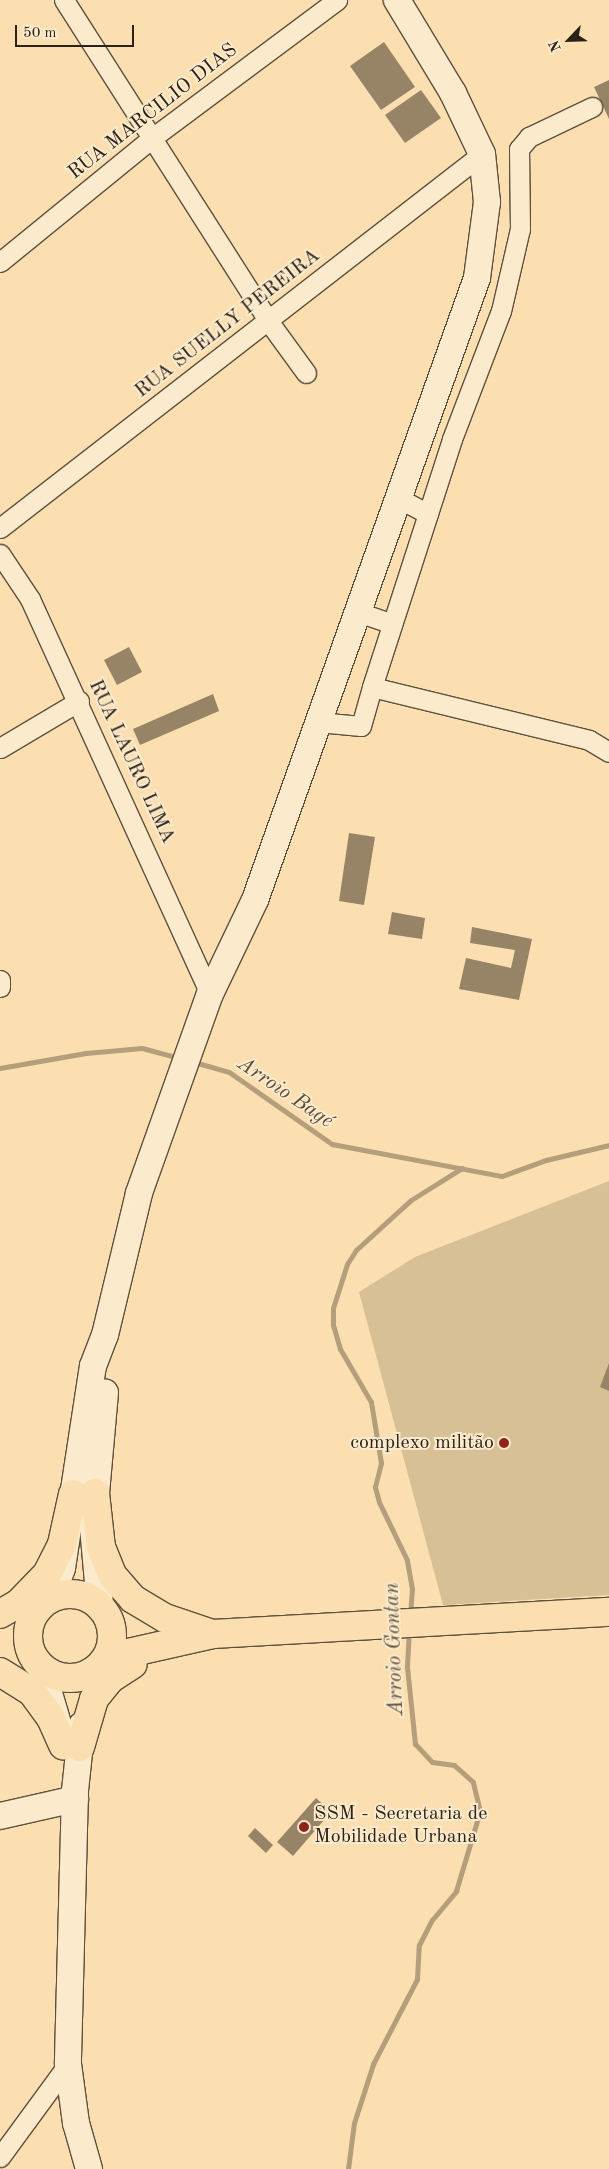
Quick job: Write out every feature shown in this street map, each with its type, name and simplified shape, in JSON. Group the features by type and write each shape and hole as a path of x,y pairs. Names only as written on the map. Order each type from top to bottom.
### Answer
{"main road":[{"path":"89,2169 76,2123 68,2064 74,1802 71,1746 40,1666 30,1649 28,1629 31,1619 48,1600 62,1568 84,1494 93,1366 105,1335 139,1193 206,1003 255,900 477,278 487,202 482,154 453,93 396,0"},
{"path":"71,1746 97,1669 109,1653 112,1638 110,1623 100,1606 84,1494"},
{"path":"0,1614 19,1603 47,1574 84,1494"},
{"path":"84,1494 101,1547 113,1576 133,1599 165,1618 213,1634"},
{"path":"0,1624 48,1600 82,1595 100,1606 213,1634"},
{"path":"0,1662 40,1666 58,1677 68,1678 88,1675 124,1654 213,1634 448,1623 609,1612"},
{"path":"71,1746 94,1700 110,1680 145,1657 213,1634"},
{"path":"0,1672 32,1692 71,1746"},
{"path":"0,1816 74,1802"},
{"path":"0,1834 74,1802"}],"street":[{"path":"64,0 269,322 306,373"},
{"name":"RUA MARCILIO DIAS","path":"0,262 152,138 337,0"},
{"path":"318,722 361,726 372,686 428,514 501,311 520,229 519,149 529,137 592,107"},
{"name":"RUA SUELLY PEREIRA","path":"0,528 269,322 482,154"},
{"path":"441,382 470,393"},
{"path":"398,498 428,514"},
{"name":"RUA LAURO LIMA","path":"0,554 30,599 78,701 206,1003"},
{"path":"358,612 392,624"},
{"path":"372,686 589,740 609,752"},
{"path":"0,748 78,701"},
{"path":"0,980 0,987"},
{"path":"0,2158 68,2064"}],"shaded area":[{"name":"complexo militão","path":"609,1181 609,1595 443,1605 359,1292 415,1257"}],"building":[{"path":"384,42 415,87 381,110 350,66"},
{"path":"609,80 609,119 594,87"},
{"path":"421,90 441,118 405,143 385,115"},
{"path":"129,647 142,672 117,685 104,660"},
{"path":"213,694 219,711 140,745 133,729"},
{"path":"349,833 375,837 364,905 339,901"},
{"path":"392,912 425,918 422,939 388,934"},
{"path":"472,927 532,939 519,1000 459,989 466,958 511,968 515,950 470,943"},
{"path":"609,1363 609,1391 600,1387"},
{"name":"SSM - Secretaria de Mobilidade Urbana","path":"316,1798 331,1812 293,1856 277,1842"},
{"path":"255,1828 273,1845 266,1853 248,1836"}],"waterway":[{"name":"Arroio Bagé","path":"0,1068 86,1053 142,1048 179,1058"},
{"name":"Arroio Bagé","path":"194,1062 229,1072 332,1144 502,1176 546,1160 609,1145"},
{"name":"Arroio Gontan","path":"410,1616 412,1589 407,1560 379,1502 375,1487 381,1463 371,1402 340,1349 333,1325 333,1308 347,1264 356,1250 411,1200 462,1168"},
{"name":"Arroio Gontan","path":"348,2169 354,2123 373,2064 417,1979 419,1945 432,1920 456,1891 480,1811 473,1782 454,1765 432,1762 415,1744 407,1666 409,1632"}],"place":[{"name":"complexo militão","path":"504,1443"},
{"name":"SSM - Secretaria de Mobilidade Urbana","path":"304,1827"}]}
